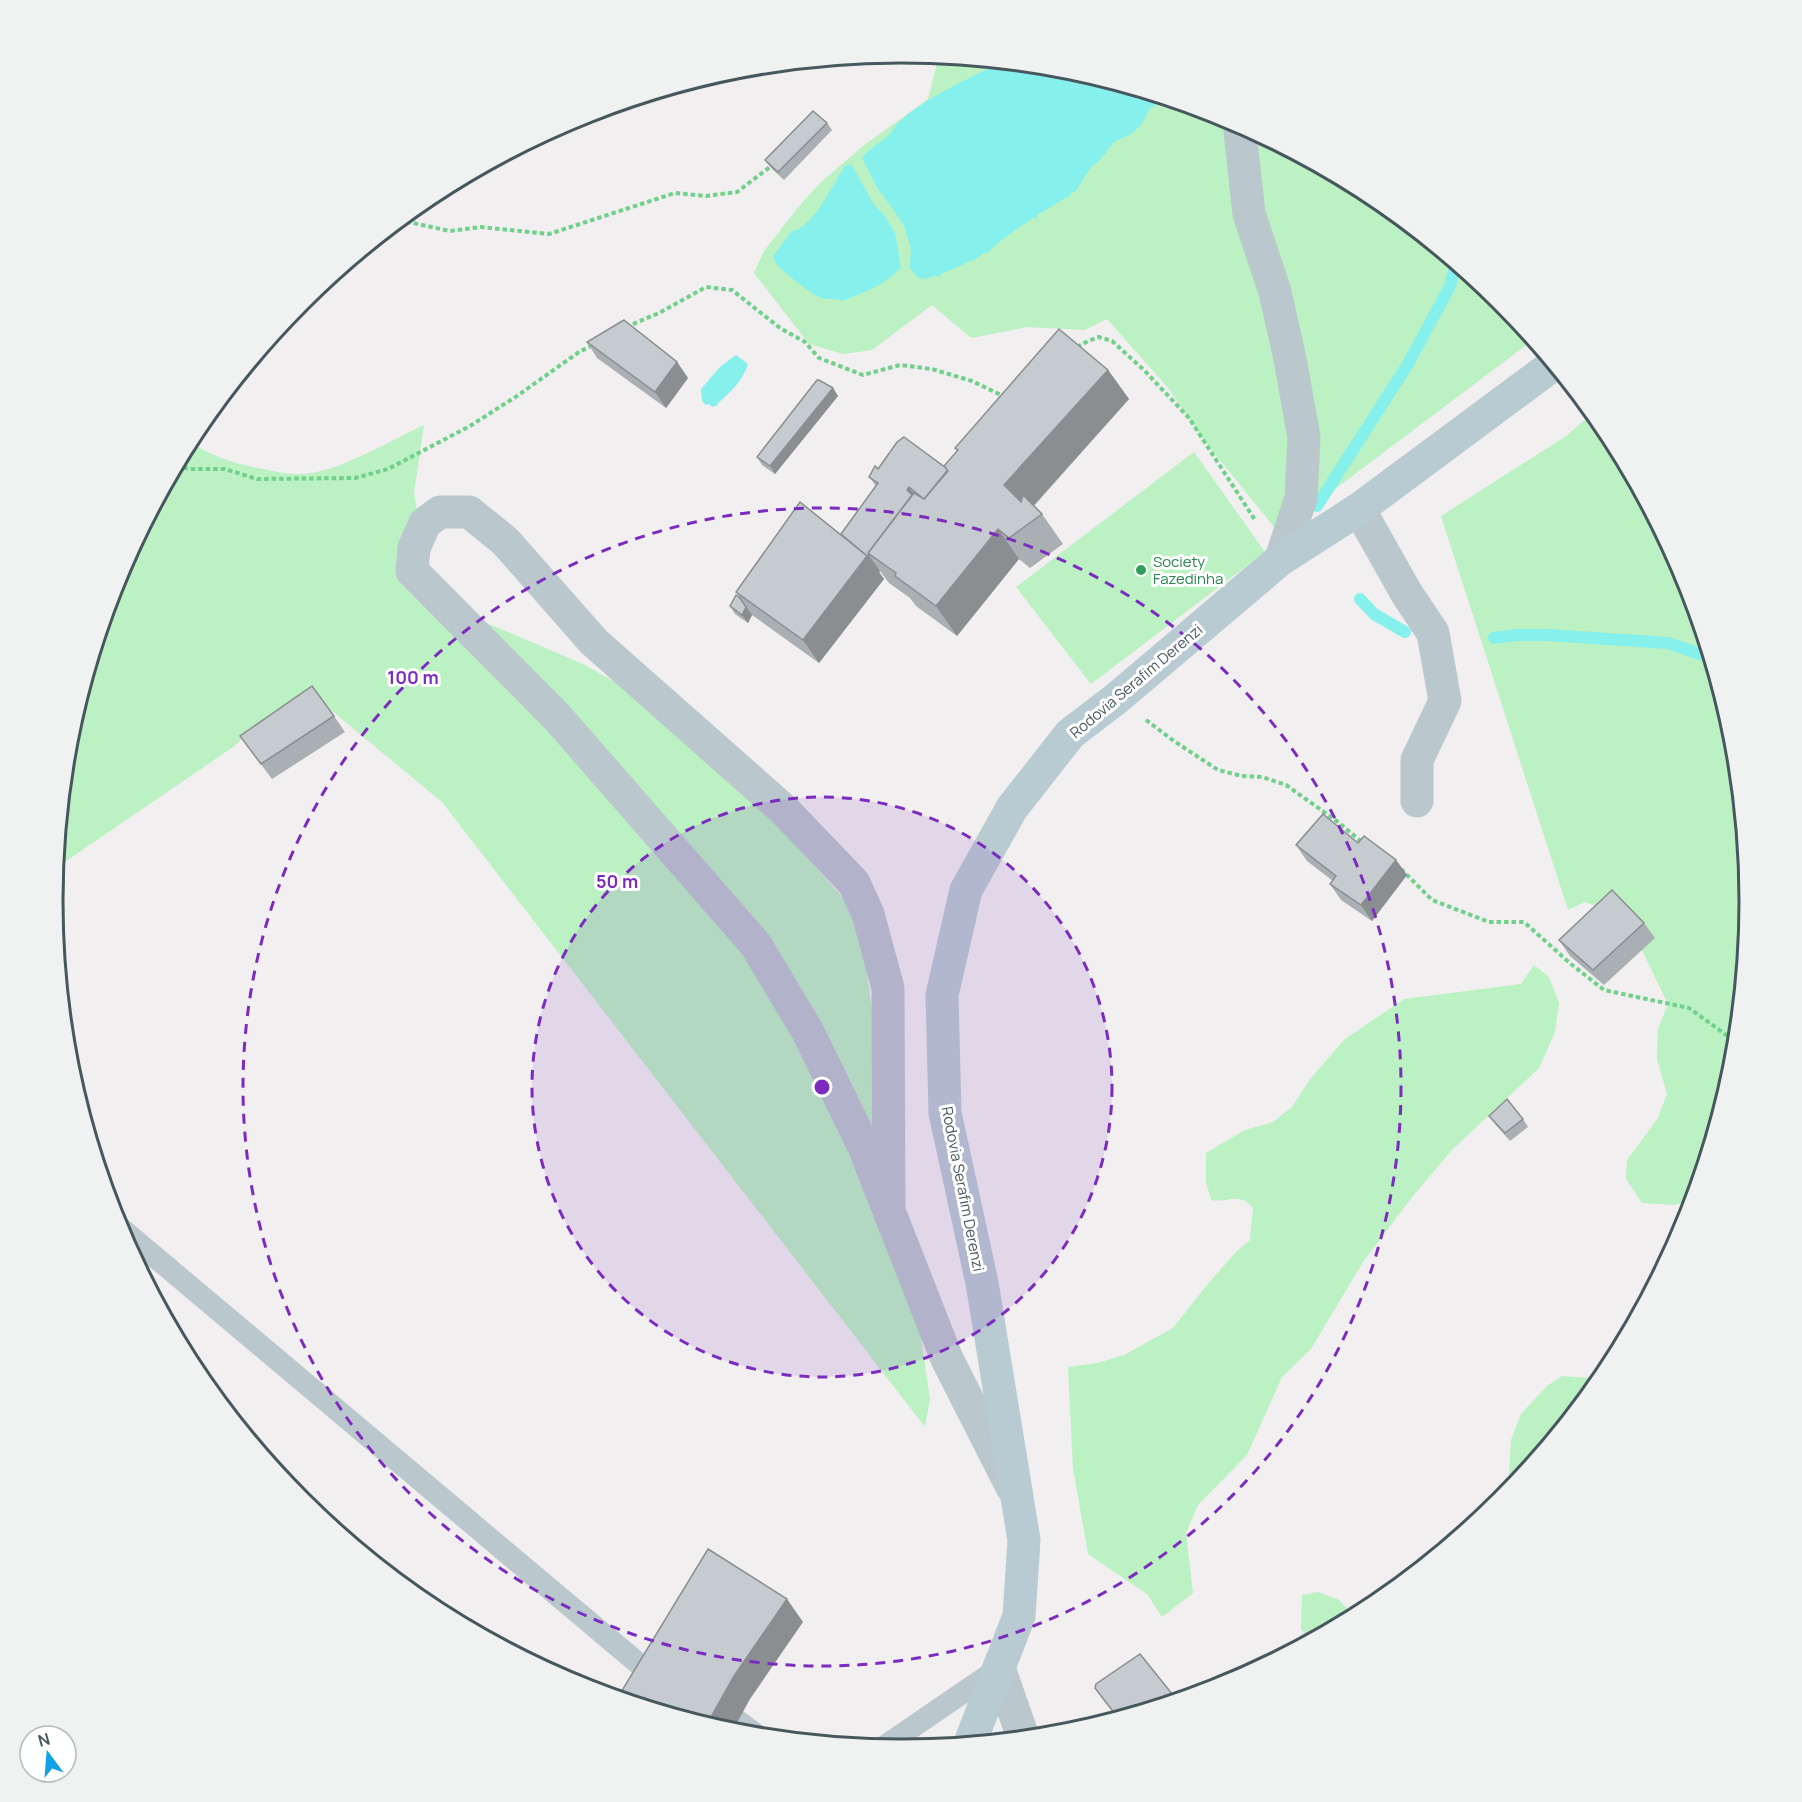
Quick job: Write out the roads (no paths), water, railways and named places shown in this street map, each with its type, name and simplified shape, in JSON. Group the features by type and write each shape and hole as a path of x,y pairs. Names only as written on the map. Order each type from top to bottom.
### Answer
{"main road":[{"name":"Rodovia Serafim Derenzi","path":"973,1735 1019,1616 1024,1540 982,1283 945,1113 942,994 966,890 1012,808 1070,734 1117,698 1281,559 1359,509 1547,368"}],"street":[{"path":"1240,135 1249,214 1275,292 1304,437 1301,498 1281,559"},
{"path":"1359,509 1432,633 1445,701 1417,760 1417,801"},
{"path":"889,1209 888,988 868,914 854,883 783,809 594,642 504,541 469,512 440,512 425,523 414,548 412,571 557,717 756,945 808,1032 864,1147 948,1359 1017,1498"},
{"path":"999,1668 1021,1730"}],"lane":[{"path":"135,1240 658,1680"},
{"path":"895,1739 999,1668"},
{"path":"738,1721 741,1724"}],"water":[{"path":"989,68 1064,79 1156,103 1150,108 1141,125 1131,134 1114,142 1099,161 1091,167 1070,196 1038,214 1037,218 1033,218 1003,239 989,252 941,274 939,278 937,275 925,279 918,278 910,268 911,249 904,225 877,187 862,158 909,114 947,90"},
{"path":"851,164 873,203 895,233 901,267 889,279 843,301 824,299 784,271 776,263 774,255 792,231 798,230 817,212 845,166"},
{"path":"736,355 748,364 740,380 718,405 712,407 710,404 706,405 702,401 701,389 721,366"}],"waterway":[{"path":"1317,506 1408,364 1450,286 1454,271"},
{"path":"1360,599 1374,614 1405,632"},
{"path":"1494,638 1547,635 1668,643 1701,654"}],"place":[{"name":"Society Fazedinha","path":"1141,570"}]}
